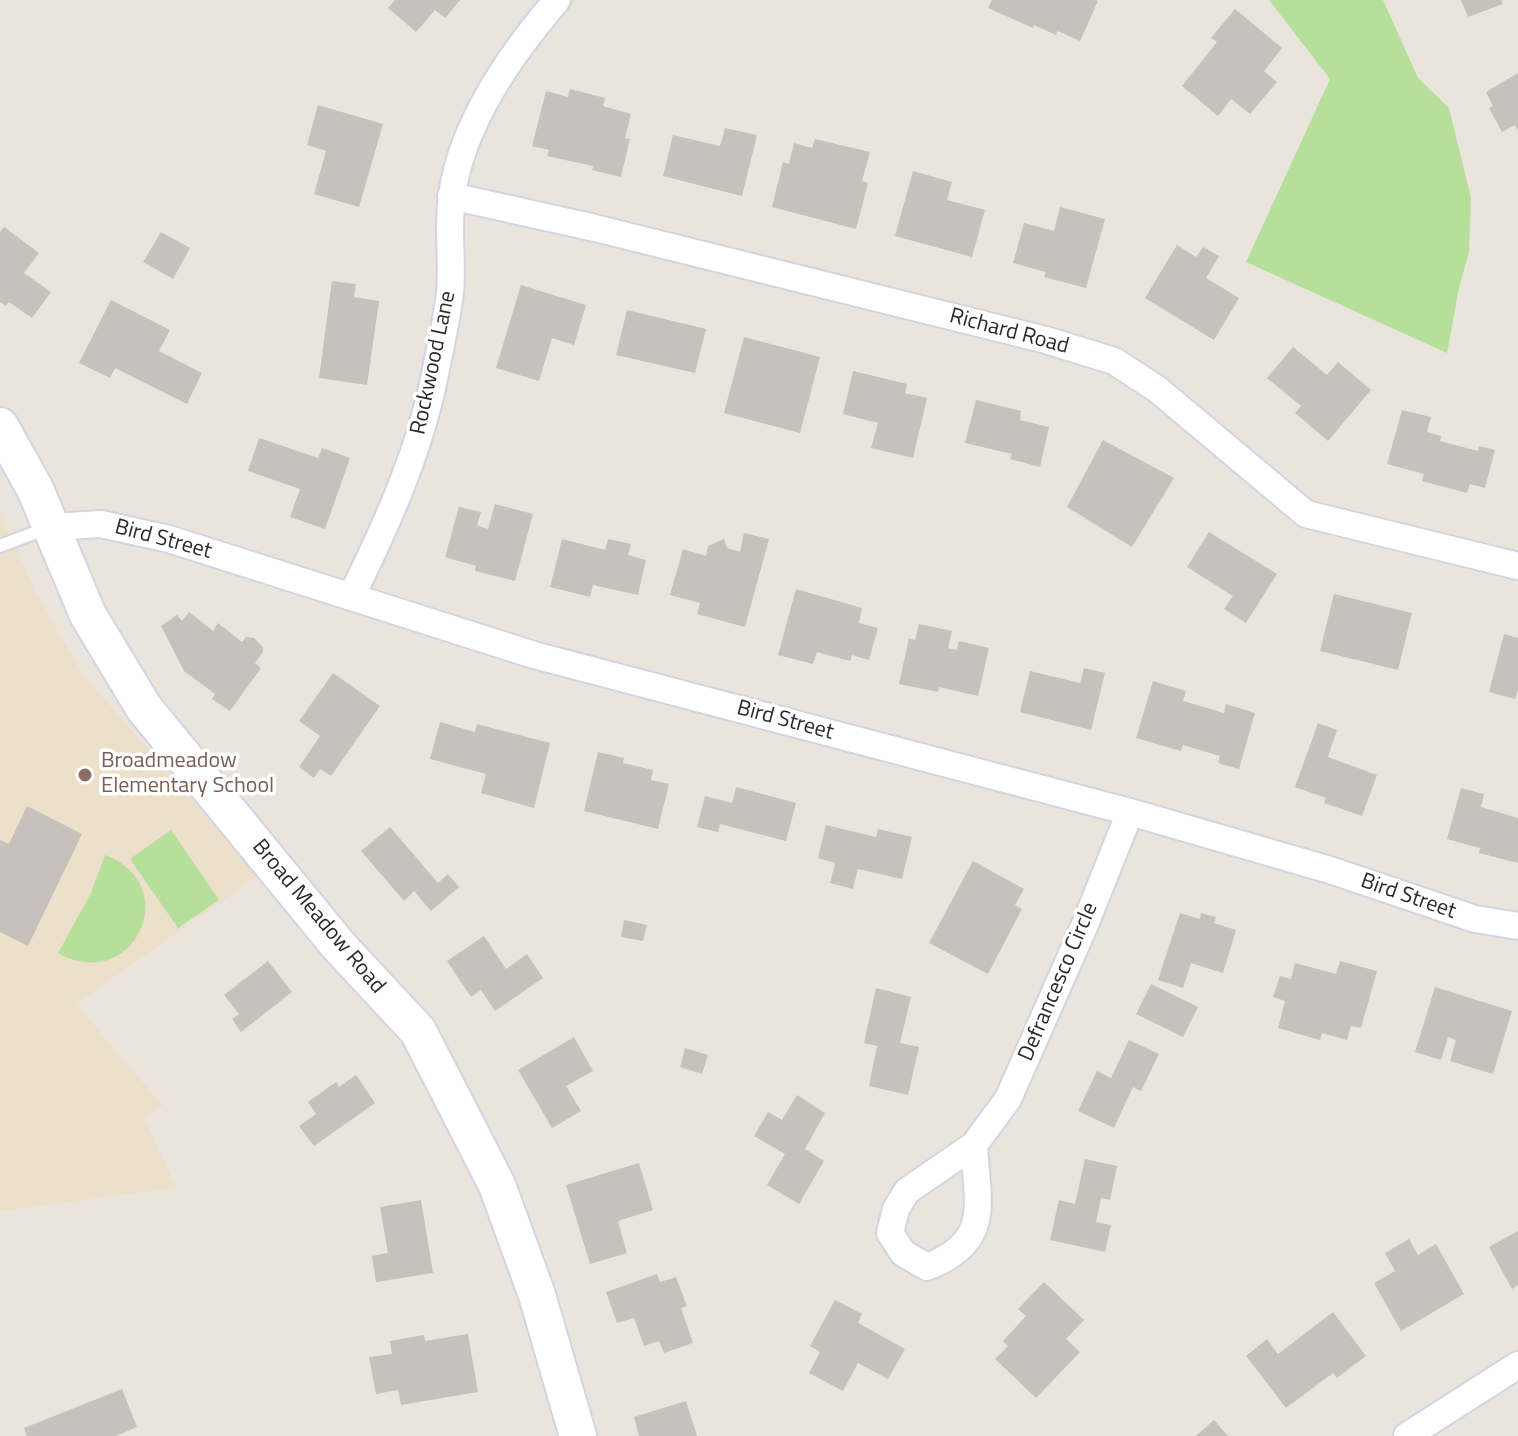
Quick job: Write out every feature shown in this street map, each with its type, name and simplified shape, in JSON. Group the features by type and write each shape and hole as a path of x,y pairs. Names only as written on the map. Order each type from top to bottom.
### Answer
{"street":[{"name":"Rockwood Lane","path":"351,597 386,526 419,439 437,368 450,292 451,196 461,157 489,92 533,28 557,0"},
{"name":"Richard Road","path":"451,196 701,254 1046,340 1114,361 1157,389 1306,514 1518,566"},
{"name":"Broad Meadow Road","path":"0,426 35,489 88,615 144,708 338,945 418,1031 497,1185 537,1295 578,1436"},
{"name":"Bird Street","path":"51,527 101,524 155,536 534,655 1130,812 1330,870 1475,919 1518,926"},
{"name":"Defrancesco Circle","path":"974,1145 979,1217 966,1245 927,1267 903,1253 890,1233 896,1209 907,1191 974,1145 1008,1099 1086,922 1130,812"},
{"path":"1407,1436 1518,1365"}],"lane":[{"path":"0,546 51,527"}],"shaded area":[{"name":"Broadmeadow Elementary School","path":"0,514 37,594 82,673 257,876 76,1004 163,1106 144,1118 177,1188 0,1211"}],"green space":[{"path":"1269,0 1383,0 1418,78 1449,108 1471,198 1469,252 1447,353 1246,262 1330,79"},
{"path":"171,830 219,900 178,928 130,859"},
{"path":"105,855 129,870 142,889 145,910 140,931 127,948 109,960 85,962 58,953 91,893"}],"building":[{"path":"395,0 460,0 445,18 435,10 416,32 388,8"},
{"path":"992,0 1098,1 1080,41 1058,31 1056,35 1034,25 1033,28 988,8"},
{"path":"1461,0 1501,0 1503,4 1468,17"},
{"path":"1235,9 1282,48 1264,71 1277,82 1250,114 1231,99 1218,116 1182,86 1217,42 1211,38"},
{"path":"1518,73 1518,131 1515,125 1502,132 1489,108 1493,106 1486,92"},
{"path":"570,89 605,98 603,106 631,114 625,138 630,139 621,177 592,170 593,166 547,156 549,150 532,146 546,91 568,97"},
{"path":"318,105 383,124 359,207 314,194 326,151 307,145"},
{"path":"725,128 757,135 742,196 663,176 673,135 720,146"},
{"path":"815,139 870,152 862,181 868,183 856,229 772,207 783,162 789,164 794,143 812,148"},
{"path":"913,171 952,182 947,200 985,210 972,257 895,236"},
{"path":"1060,207 1105,219 1086,288 1044,277 1046,272 1013,263 1024,223 1054,231"},
{"path":"4,227 39,253 24,273 51,292 32,318 9,302 6,306 0,302 0,232"},
{"path":"161,232 190,248 173,279 143,262"},
{"path":"1177,245 1196,257 1203,247 1219,256 1206,278 1239,298 1214,340 1145,298"},
{"path":"332,281 356,284 354,297 379,301 367,385 319,378"},
{"path":"521,285 586,305 574,345 552,338 539,381 496,368"},
{"path":"111,300 170,330 159,351 202,373 187,404 115,368 110,378 79,363"},
{"path":"627,310 706,329 695,373 616,355"},
{"path":"744,337 820,357 800,433 724,413"},
{"path":"1293,347 1327,375 1338,362 1371,390 1328,441 1295,413 1301,406 1267,378"},
{"path":"853,371 907,384 905,393 927,398 913,458 871,448 878,423 843,414"},
{"path":"976,400 1021,411 1020,420 1049,427 1040,467 1010,459 1012,454 965,443"},
{"path":"1402,410 1431,417 1427,432 1441,436 1440,441 1478,451 1479,446 1495,450 1485,488 1470,484 1467,493 1422,481 1424,474 1387,464"},
{"path":"259,438 318,458 322,448 350,458 325,529 290,517 300,489 248,471"},
{"path":"1103,440 1174,478 1132,547 1067,507"},
{"path":"495,504 533,514 515,581 475,571 476,566 445,557 459,507 481,512 477,525 488,529"},
{"path":"1209,532 1277,574 1246,623 1224,609 1233,596 1187,567"},
{"path":"744,533 769,539 745,627 697,614 700,603 670,595 683,549 706,556 708,546 724,539 727,548 740,552"},
{"path":"562,539 605,550 608,539 631,544 628,555 646,560 638,595 593,585 590,597 550,587"},
{"path":"796,589 862,608 859,623 878,628 869,660 852,655 850,661 817,652 813,664 778,655"},
{"path":"1334,594 1412,613 1398,670 1320,651"},
{"path":"189,612 213,631 218,623 242,642 246,637 254,638 263,647 255,663 261,668 230,711 212,699 215,694 184,671 161,626 177,615 182,621"},
{"path":"919,624 952,631 948,648 957,650 959,641 989,648 978,696 939,687 938,692 899,684 909,638 915,640"},
{"path":"1504,634 1518,638 1518,690 1515,699 1489,692"},
{"path":"1084,668 1105,673 1091,730 1020,712 1030,671 1080,683"},
{"path":"333,673 380,706 331,776 320,769 314,778 299,767 320,736 299,721"},
{"path":"1153,681 1186,691 1183,701 1224,713 1226,704 1255,713 1239,769 1218,763 1220,756 1183,745 1181,751 1136,738"},
{"path":"440,722 475,732 477,724 550,743 534,808 481,793 486,774 430,759"},
{"path":"1318,723 1337,730 1328,757 1377,775 1362,816 1324,803 1326,798 1295,787"},
{"path":"598,752 624,758 623,763 653,770 651,780 669,784 658,829 584,811"},
{"path":"736,787 796,803 786,841 720,824 718,832 697,827 705,796 732,803"},
{"path":"1461,788 1484,794 1481,807 1518,818 1518,863 1479,853 1480,848 1447,839"},
{"name":"Broadmeadow Elementary School","path":"27,806 82,834 28,946 0,932 0,840 9,844"},
{"path":"826,825 876,837 878,829 912,837 902,879 858,869 853,889 830,883 835,863 818,858"},
{"path":"390,827 438,883 448,874 459,887 431,911 414,891 404,901 361,851"},
{"path":"973,861 1024,889 1015,905 1022,909 988,974 929,943"},
{"path":"1180,913 1200,919 1201,913 1216,917 1214,923 1236,930 1223,973 1191,963 1183,988 1158,980"},
{"path":"624,920 647,925 643,941 621,937"},
{"path":"484,936 506,969 527,954 543,978 495,1011 481,990 471,997 447,961"},
{"path":"268,961 292,992 241,1032 232,1019 239,1014 224,995"},
{"path":"1340,961 1377,971 1361,1028 1351,1026 1347,1040 1322,1033 1320,1040 1278,1028 1285,1001 1273,997 1280,976 1291,979 1295,963 1336,974"},
{"path":"1151,984 1198,1007 1183,1037 1136,1014"},
{"path":"1435,987 1512,1011 1493,1074 1450,1061 1456,1040 1448,1037 1441,1060 1415,1052"},
{"path":"876,988 911,997 900,1043 919,1047 908,1095 869,1086 877,1046 864,1043"},
{"path":"574,1037 593,1071 566,1086 581,1111 552,1128 518,1070"},
{"path":"1129,1040 1159,1054 1141,1091 1133,1087 1114,1128 1078,1111 1097,1071 1111,1078"},
{"path":"685,1048 708,1055 702,1074 680,1067"},
{"path":"356,1075 375,1103 314,1146 299,1126 316,1114 308,1102 336,1082 339,1087"},
{"path":"797,1095 825,1113 805,1149 824,1161 799,1204 767,1185 785,1154 754,1136 768,1112 782,1120"},
{"path":"1085,1159 1117,1166 1110,1200 1101,1198 1096,1222 1111,1225 1105,1252 1050,1240 1059,1200 1075,1204"},
{"path":"639,1163 653,1210 618,1221 627,1253 590,1264 566,1185"},
{"path":"421,1200 433,1273 376,1282 372,1256 388,1253 380,1207"},
{"path":"1518,1231 1518,1285 1512,1289 1489,1247"},
{"path":"1409,1239 1418,1255 1436,1244 1464,1294 1401,1331 1374,1283 1395,1271 1385,1253"},
{"path":"657,1274 660,1282 676,1277 687,1306 681,1308 693,1343 664,1353 659,1341 644,1346 634,1318 617,1323 606,1292"},
{"path":"1044,1282 1084,1320 1066,1339 1080,1352 1036,1398 995,1359 1008,1346 1003,1341 1026,1316 1018,1309"},
{"path":"835,1300 862,1314 858,1323 905,1349 888,1379 858,1363 843,1391 809,1373 820,1352 810,1346"},
{"path":"1333,1312 1366,1356 1337,1378 1333,1373 1286,1408 1246,1356 1267,1339 1278,1354"},
{"path":"468,1334 478,1392 401,1405 398,1390 376,1394 369,1357 392,1354 390,1341 424,1335 425,1341"},
{"path":"122,1389 137,1427 116,1436 27,1436 24,1428"},
{"path":"686,1401 697,1436 639,1436 634,1417"},
{"path":"1214,1420 1228,1436 1196,1436"}],"place":[{"name":"Broadmeadow Elementary School","path":"85,775"}]}
